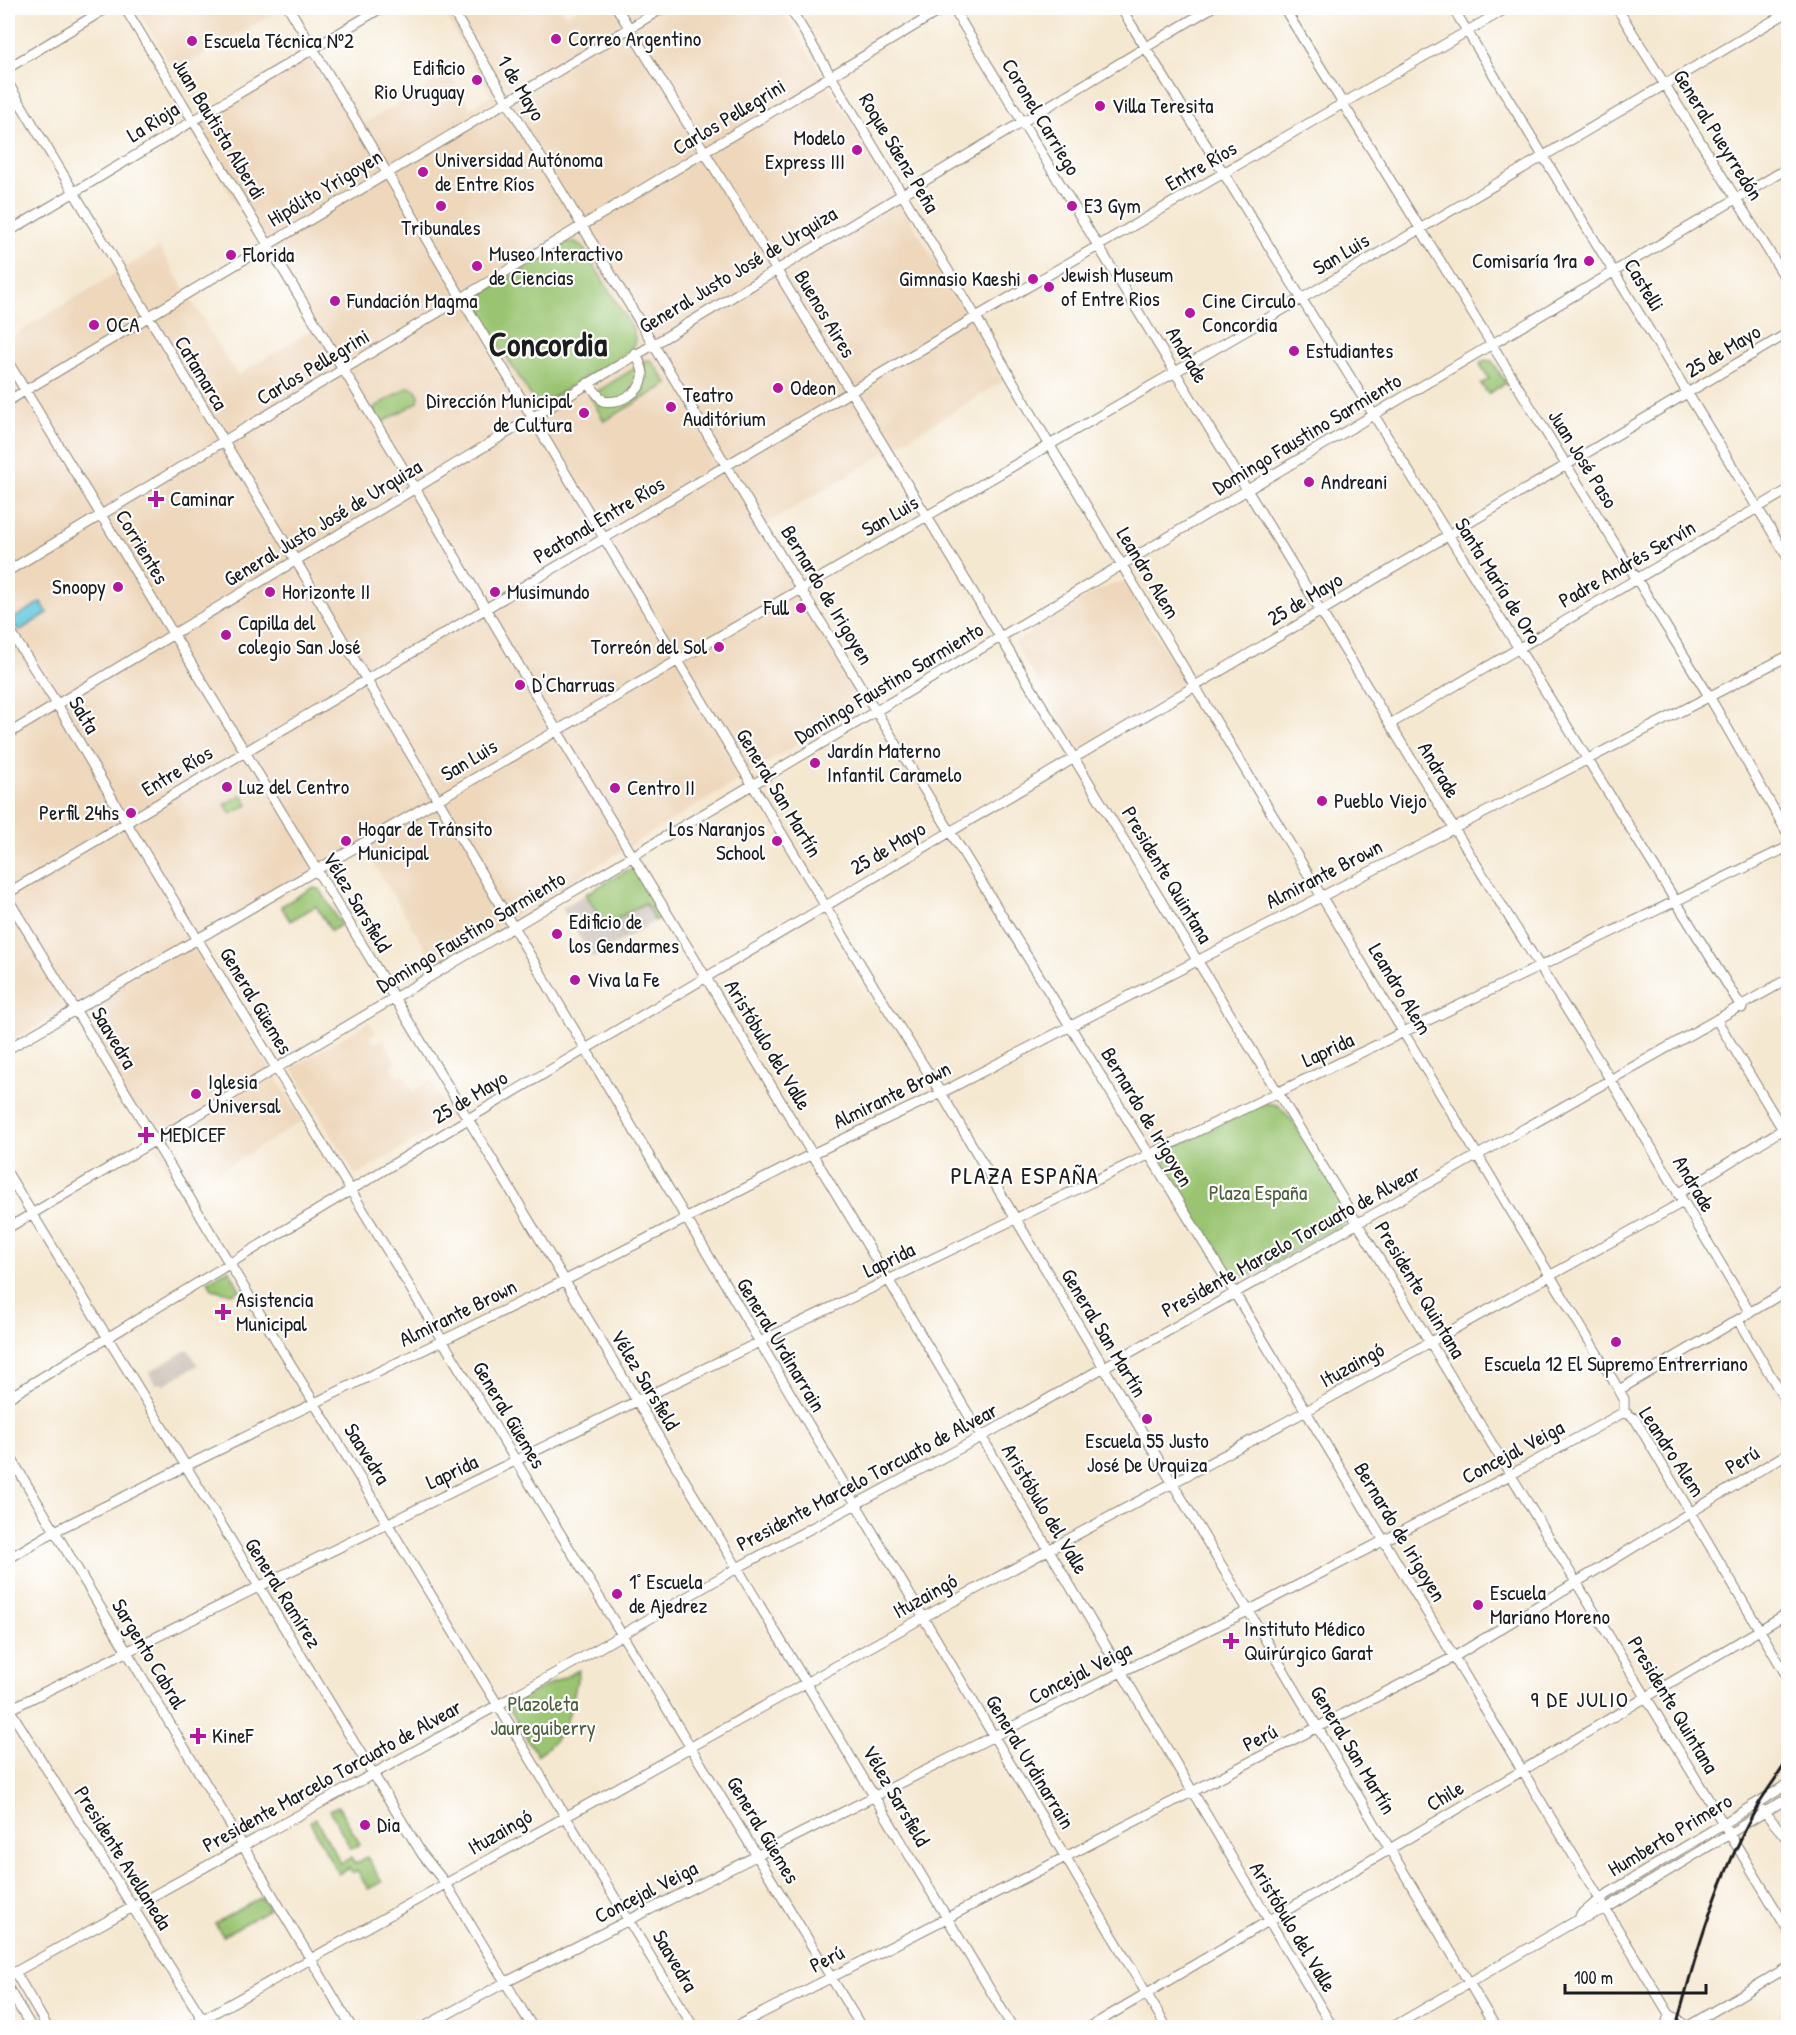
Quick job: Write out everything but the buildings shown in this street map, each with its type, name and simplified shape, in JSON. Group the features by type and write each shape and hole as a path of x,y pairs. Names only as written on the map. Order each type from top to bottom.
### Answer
{"street":[{"path":"8,68 107,8"},
{"name":"Juan Bautista Alberdi","path":"125,8 415,488 484,609"},
{"name":"General San Martín","path":"289,8 464,298 604,538 1016,1218 1497,2028"},
{"name":"La Rioja","path":"8,232 192,119 381,8"},
{"name":"1 de Mayo","path":"451,8 727,466"},
{"name":"Buenos Aires","path":"617,8 852,393"},
{"name":"Hipólito Yrigoyen","path":"8,401 146,316 388,171 509,102 663,8"},
{"name":"Roque Sáenz Peña","path":"790,8 976,317"},
{"name":"Carlos Pellegrini","path":"8,571 944,8"},
{"name":"Coronel Carriego","path":"953,8 1099,246"},
{"name":"Santa María de Oro","path":"1121,8 1742,1008"},
{"name":"General Justo José de Urquiza","path":"8,734 175,635 652,342 1212,8"},
{"path":"1284,8 1343,105"},
{"name":"Castelli","path":"1453,8 1616,272 1788,558"},
{"name":"Entre Ríos","path":"852,393 976,317 1507,8"},
{"name":"General Pueyrredón","path":"1617,8 1788,282"},
{"path":"1785,8 1788,13"},
{"name":"San Luis","path":"8,1049 1788,13"},
{"name":"Catamarca","path":"8,83 146,316 296,561 365,680"},
{"name":"Juan José Paso","path":"1343,105 1709,696 1788,834"},
{"name":"Domingo Faustino Sarmiento","path":"8,1228 277,1070 1788,168"},
{"name":"Andrade","path":"1099,246 1390,724 1612,1082 1750,1313"},
{"name":"Leandro Alem","path":"976,317 1049,444 1551,1275 1624,1399 1624,1412 1635,1419 1788,1678"},
{"name":"25 de Mayo","path":"8,1398 468,1119 1788,333"},
{"path":"588,383 603,401 616,402 637,390 643,378 641,365 635,354"},
{"name":"Corrientes","path":"8,362 245,752"},
{"name":"Peatonal Entre Ríos","path":"365,680 852,393"},
{"name":"Presidente Quintana","path":"852,393 1788,1929"},
{"name":"Bernardo de Irigoyen","path":"727,466 1234,1292 1669,2014 1688,2027"},
{"name":"Padre Andrés Servín","path":"1390,724 1788,490"},
{"name":"Aristóbulo del Valle","path":"484,609 889,1281 1333,2028"},
{"name":"Salta","path":"8,628 57,704 126,822"},
{"name":"Almirante Brown","path":"8,1558 55,1531 564,1281 812,1154 941,1093 1788,656"},
{"name":"Entre Ríos","path":"8,893 365,680"},
{"name":"General Urdinarrain","path":"365,680 1167,2028"},
{"name":"Vélez Sarsfield","path":"245,752 808,1682 1012,2028"},
{"name":"General Güemes","path":"126,822 862,2028"},
{"name":"Laprida","path":"8,1709 387,1522 1678,902 1788,847"},
{"name":"Saavedra","path":"8,899 694,2028"},
{"name":"Presidente Marcelo Torcuato de Alvear","path":"11,1974 622,1635 737,1568 981,1437 1234,1292 1718,1022 1788,979"},
{"path":"1718,1022 1786,1128 1788,1138"},
{"name":"Ituzaingó","path":"187,2028 206,2023 312,1959 691,1745 1048,1549 1306,1411 1551,1275 1680,1198 1786,1128"},
{"name":"General Ramírez","path":"8,1174 184,1467 422,1854 447,1884 533,2028"},
{"path":"1619,1390 1788,1290"},
{"path":"1738,1320 1788,1405"},
{"name":"Concejal Veiga","path":"422,2028 506,1982 1121,1672 1250,1610 1512,1474 1624,1412"},
{"name":"Sargento Cabral","path":"8,1453 352,2028"},
{"name":"Perú","path":"733,2028 1454,1657 1788,1453"},
{"name":"Chile","path":"1088,2028 1788,1613"},
{"name":"Presidente Avellaneda","path":"8,1709 206,2023"},
{"name":"Humberto Primero","path":"1574,1922 1601,1898 1788,1784"},
{"name":"Humberto Primero","path":"1391,2028 1574,1922 1607,1908 1788,1798"},
{"path":"1759,1803 1765,1814 1788,1840"},
{"path":"1688,2027 1788,1967"},
{"path":"11,1974 48,2028"},
{"path":"8,1988 33,2028"},
{"path":"1665,2028 1669,2014"}],"shaded area":[{"name":"Escuela Técnica Nº2","path":"137,8 277,8 279,10 175,71"},
{"path":"441,8 561,8 566,15 578,8 781,8 1007,379 760,528 866,703 435,964 363,846 197,947 302,1121 182,1194 69,1007 8,1043 8,339 159,247 237,376 312,330 190,127 318,50 364,124 449,73 470,108 491,95"},
{"path":"1124,582 1185,683 1183,688 1077,749 1015,643 1067,607 1114,583"},
{"path":"586,894 605,926 645,903 655,921 592,958 562,908"},
{"path":"369,1022 376,1033 370,1038 374,1044 383,1039 396,1062 391,1065 398,1077 404,1074 413,1091 430,1080 452,1118 356,1176 292,1068"},
{"path":"188,1349 198,1365 163,1385 161,1382 156,1385 149,1372"}],"green space":[{"path":"575,242 582,246 634,331 635,341 631,350 542,404 536,404 478,311 477,303 483,293 567,243"},
{"path":"651,360 668,384 604,421 590,396"},
{"path":"1485,360 1492,361 1506,383 1488,394 1481,384 1489,379 1480,364"},
{"path":"408,387 415,389 419,395 418,402 381,423 372,409"},
{"path":"242,795 248,805 231,814 225,804"},
{"path":"631,868 636,870 663,916 655,921 645,903 605,926 586,894"},
{"path":"312,888 320,889 341,925 331,931 316,906 290,921 281,906"},
{"name":"Plaza España","path":"1266,1103 1278,1105 1292,1120 1347,1209 1347,1221 1252,1275 1237,1277 1226,1270 1165,1169 1164,1157 1172,1148"},
{"path":"229,1269 240,1290 233,1294 212,1289 208,1281"},
{"name":"Plazoleta Jaureguiberry","path":"579,1670 571,1707 563,1729 548,1747 537,1755 507,1705"},
{"path":"338,1806 360,1844 351,1849 330,1810"},
{"path":"315,1818 341,1863 351,1858 355,1864 367,1857 382,1882 368,1889 357,1870 352,1873 349,1868 338,1874 310,1822"},
{"path":"262,1897 269,1909 223,1936 215,1923"}],"water":[{"path":"41,602 48,613 19,631 11,620"}],"railway":[{"path":"1676,2028 1701,1941 1731,1859 1758,1805 1788,1759"}],"place":[{"name":"Correo Argentino","path":"556,39"},
{"name":"Escuela Técnica Nº2","path":"192,41"},
{"name":"Edificio Rio Uruguay","path":"477,80"},
{"name":"Villa Teresita","path":"1100,106"},
{"name":"Modelo Express III","path":"857,150"},
{"name":"Universidad Autónoma de Entre Ríos","path":"423,172"},
{"name":"Tribunales","path":"441,206"},
{"name":"E3 Gym","path":"1072,206"},
{"name":"Florida","path":"231,255"},
{"name":"Comisaría 1ra","path":"1589,261"},
{"name":"Museo Interactivo de Ciencias","path":"477,266"},
{"name":"Gimnasio Kaeshi","path":"1033,279"},
{"name":"Jewish Museum of Entre Rios","path":"1049,287"},
{"name":"Fundación Magma","path":"335,301"},
{"name":"Cine Circulo Concordia","path":"1190,313"},
{"name":"OCA","path":"94,325"},
{"name":"Estudiantes","path":"1294,351"},
{"name":"Odeon","path":"778,388"},
{"name":"Teatro Auditórium","path":"671,407"},
{"name":"Dirección Municipal de Cultura","path":"584,413"},
{"name":"Andreani","path":"1309,482"},
{"name":"Caminar","path":"156,499"},
{"name":"Snoopy","path":"118,587"},
{"name":"Horizonte II","path":"270,592"},
{"name":"Musimundo","path":"495,592"},
{"name":"Full","path":"801,608"},
{"name":"Capilla del colegio San José","path":"226,635"},
{"name":"Torreón del Sol","path":"719,647"},
{"name":"D'Charruas","path":"520,685"},
{"name":"Jardín Materno Infantil Caramelo","path":"815,763"},
{"name":"Luz del Centro","path":"227,787"},
{"name":"Centro II","path":"615,788"},
{"name":"Pueblo Viejo","path":"1322,801"},
{"name":"Perfil 24hs","path":"131,813"},
{"name":"Hogar de Tránsito Municipal","path":"346,841"},
{"name":"Los Naranjos School","path":"777,841"},
{"name":"Edificio de los Gendarmes","path":"557,934"},
{"name":"Viva la Fe","path":"575,980"},
{"name":"Iglesia Universal","path":"196,1094"},
{"name":"MEDICEF","path":"146,1135"},
{"name":"Asistencia Municipal","path":"223,1312"},
{"name":"Escuela 12 El Supremo Entrerriano","path":"1616,1342"},
{"name":"Escuela 55 Justo José De Urquiza","path":"1147,1419"},
{"name":"1° Escuela de Ajedrez","path":"617,1594"},
{"name":"Escuela Mariano Moreno","path":"1478,1605"},
{"name":"Instituto Médico Quirúrgico Garat","path":"1231,1641"},
{"name":"KineF","path":"198,1736"},
{"name":"Dia","path":"365,1825"}],"district":[{"name":"Concordia","path":"548,344"},
{"name":"PLAZA ESPAÑA","path":"1025,1176"},
{"name":"9 DE JULIO","path":"1580,1699"}]}
